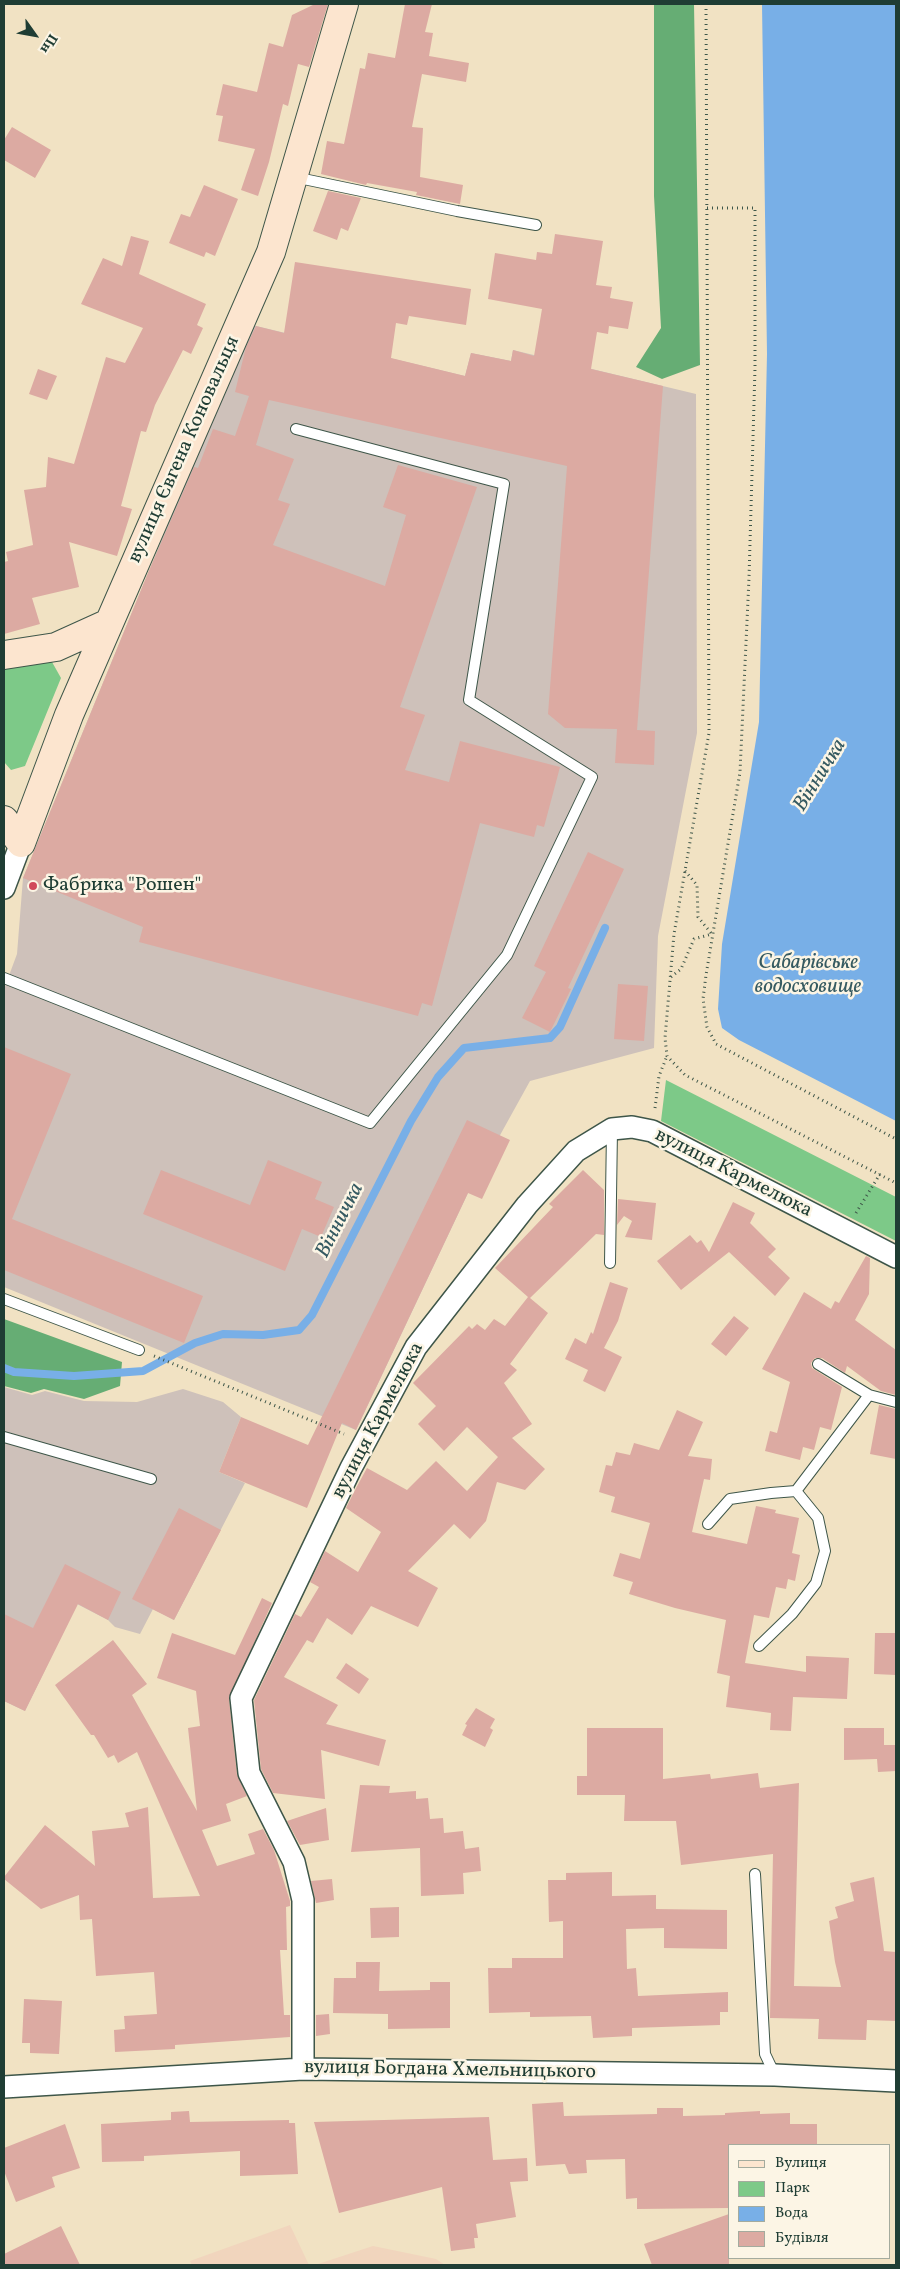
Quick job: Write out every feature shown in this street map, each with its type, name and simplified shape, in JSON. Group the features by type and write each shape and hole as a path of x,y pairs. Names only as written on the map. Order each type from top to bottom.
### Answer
{"street":[{"name":"вулиця Євгена Коновальця","path":"4,888 69,715 271,252 344,4"},
{"path":"4,655 56,647 109,622"},
{"path":"4,820 20,843"},
{"name":"вулиця Кармелюка","path":"303,2069 303,1900 294,1862 249,1773 241,1698 351,1468 416,1347 527,1205 576,1150 612,1129 632,1127 652,1131 896,1257"},
{"name":"вулиця Богдана Хмельницького","path":"4,2087 303,2069 774,2075 896,2081"}],"lane":[{"path":"293,177 457,211 536,225"},
{"path":"4,978 370,1123 508,955 592,777 469,700 504,484 296,429"},
{"path":"610,1263 612,1129"},
{"path":"4,1299 139,1350"},
{"path":"818,1364 869,1395 896,1402"},
{"path":"708,1524 730,1499 796,1491 869,1395"},
{"path":"4,1438 151,1479"},
{"path":"760,1646 792,1614 816,1583 825,1551 818,1518 796,1491"},
{"path":"755,1874 765,2054 774,2075"}],"path":[{"path":"706,4 709,732 674,934 665,1038 668,1056 685,1075 895,1182"},
{"path":"706,208 754,208 756,368 740,772 712,934 703,999 707,1026 716,1044 896,1140"},
{"path":"685,870 697,886 698,916 712,934"},
{"path":"670,977 681,969 694,939 712,934"},
{"path":"652,1131 659,1076 668,1056"},
{"path":"845,1230 880,1174"},
{"path":"139,1350 207,1376 365,1443"}],"shaded area":[{"path":"252,325 465,376 471,353 511,361 513,350 696,394 697,733 658,936 654,1048 530,1081 468,1193 356,1430 4,1287 4,989 17,954 23,878"},
{"path":"4,1387 32,1395 45,1391 84,1401 137,1402 183,1389 223,1402 241,1417 219,1472 245,1483 174,1620 153,1609 140,1634 115,1627 108,1620 77,1604 25,1711 4,1701"},
{"path":"290,2225 309,2265 192,2265 190,2261"},
{"path":"373,2246 436,2259 445,2265 315,2265"}],"green space":[{"path":"654,4 694,4 700,365 662,379 636,367 661,328 654,196"},
{"path":"52,662 61,678 25,766 11,770 4,762 4,667"},
{"path":"666,1080 896,1197 896,1241 661,1121"},
{"path":"4,1319 122,1362 120,1386 84,1399 44,1389 31,1393 4,1386"}],"water":[{"name":"Сабарівське водосховище","path":"762,4 896,4 896,1121 739,1040 722,1028 718,1009 722,944 759,722 767,354"}],"building":[{"path":"315,4 328,4 309,67 298,64 288,106 283,104 269,162 258,196 241,190 255,149 218,141 223,116 216,115 223,84 257,92 269,43 283,47 292,15"},
{"path":"405,4 432,4 425,32 433,33 429,56 469,63 466,82 422,74 412,127 423,128 420,177 463,185 460,204 416,195 417,192 367,183 366,185 321,174 327,141 344,144 360,68 365,69 368,53 395,58"},
{"path":"12,127 51,150 35,178 4,160 4,140"},
{"path":"204,185 238,199 215,256 206,252 204,257 169,243 181,214 190,217"},
{"path":"328,191 361,198 348,231 341,228 337,240 313,231"},
{"path":"555,234 603,241 596,285 612,287 610,298 633,302 628,329 609,326 608,334 597,332 591,369 663,386 637,730 655,731 654,765 615,763 617,729 565,728 548,714 567,466 269,400 256,445 294,459 278,500 290,504 273,545 385,586 406,515 383,507 398,465 477,487 400,707 425,715 405,770 449,782 460,741 560,767 544,827 537,825 534,837 480,823 432,1006 422,1003 418,1016 139,942 143,927 23,878 148,573 194,467 198,468 213,429 235,436 249,396 235,392 246,347 256,326 284,333 295,262 471,289 466,325 409,316 407,325 396,323 391,358 465,376 471,353 511,361 513,350 534,356 542,309 488,299 495,253 536,260 537,252 552,254"},
{"path":"131,236 149,241 139,274 206,304 197,325 203,328 191,354 183,350 155,405 146,432 141,431 121,506 132,509 117,556 69,542 79,587 32,598 40,624 4,634 4,562 8,561 6,552 33,545 24,490 46,487 48,457 74,464 106,357 125,363 143,328 81,304 103,258 122,266"},
{"path":"38,369 57,376 47,400 29,394"},
{"path":"588,852 624,869 568,988 571,989 550,1032 522,1018 546,972 534,966"},
{"path":"618,984 648,986 644,1041 614,1039"},
{"path":"4,1047 71,1074 12,1219 203,1296 184,1343 4,1270"},
{"path":"467,1120 510,1140 482,1199 468,1193 356,1430 342,1423 307,1508 219,1472 241,1417 308,1445"},
{"path":"268,1160 322,1182 315,1199 334,1207 321,1237 302,1229 285,1271 143,1214 161,1170 250,1205"},
{"path":"583,1170 604,1190 604,1235 596,1234 530,1298 548,1313 510,1364 517,1370 504,1383 532,1424 512,1438 545,1469 525,1490 497,1482 486,1521 470,1539 454,1524 408,1571 438,1588 418,1627 371,1606 352,1635 327,1618 313,1643 307,1640 284,1677 338,1705 326,1724 386,1740 379,1766 321,1750 325,1799 273,1793 261,1769 254,1700 295,1614 301,1617 319,1587 310,1582 325,1551 358,1572 381,1532 346,1508 367,1468 407,1490 436,1461 467,1491 498,1457 467,1427 444,1451 418,1424 436,1406 413,1383 469,1326 472,1329 477,1324 485,1330 494,1319 505,1326 528,1297 495,1268 553,1207 549,1204"},
{"path":"618,1199 656,1203 652,1240 625,1237 632,1221 624,1216 617,1225"},
{"path":"733,1202 755,1213 750,1223 776,1249 768,1257 790,1278 775,1296 729,1252 681,1290 657,1261 690,1235 697,1243 701,1240 709,1252"},
{"path":"866,1256 870,1258 869,1294 855,1320 896,1350 896,1395 881,1391 847,1366 845,1373 822,1358 815,1358 811,1363 812,1368 842,1387 831,1430 820,1427 814,1450 803,1447 800,1460 765,1451 770,1431 777,1433 790,1382 762,1369 804,1292 831,1309 835,1301 839,1303"},
{"path":"610,1282 628,1288 618,1321 604,1348 622,1357 605,1392 583,1381 588,1370 565,1359 575,1338 586,1344 591,1332 593,1334"},
{"path":"734,1316 749,1328 726,1356 711,1344"},
{"path":"879,1405 896,1409 896,1459 870,1454"},
{"path":"677,1410 703,1422 688,1456 712,1459 710,1480 704,1479 692,1532 747,1544 756,1506 776,1510 775,1513 799,1518 792,1553 800,1555 795,1581 788,1579 786,1589 776,1587 769,1618 754,1615 745,1663 806,1672 806,1656 849,1658 847,1699 793,1697 791,1731 770,1730 771,1713 726,1707 730,1676 717,1673 726,1620 675,1608 629,1594 633,1582 613,1576 620,1553 640,1559 650,1523 611,1512 615,1497 599,1492 606,1465 612,1466 616,1452 630,1455 634,1443 659,1450"},
{"path":"179,1508 221,1530 174,1620 132,1599"},
{"path":"65,1564 121,1592 108,1620 78,1604 25,1711 4,1701 4,1614 33,1628"},
{"path":"262,1598 272,1603 229,1699 237,1775 247,1796 226,1804 231,1821 202,1830 217,1866 255,1854 248,1834 263,1829 274,1850 290,1901 290,1906 286,1907 287,1950 280,1950 284,2015 290,2015 290,2037 175,2045 175,2049 115,2052 114,2030 125,2029 124,2016 157,2014 154,1972 96,1976 92,1919 80,1920 79,1895 41,1909 4,1879 4,1877 45,1825 95,1866 92,1831 129,1827 125,1813 148,1807 153,1898 200,1896 137,1752 118,1763 114,1755 108,1758 94,1735 91,1735 55,1685 113,1640 147,1684 132,1695 197,1811 188,1728 200,1726 196,1691 157,1678 172,1633 235,1655"},
{"path":"875,1633 896,1633 896,1675 874,1674"},
{"path":"346,1663 369,1679 359,1694 336,1678"},
{"path":"476,1708 495,1719 490,1728 493,1730 485,1747 462,1735 467,1725 465,1724"},
{"path":"587,1728 663,1728 663,1779 710,1774 711,1779 758,1773 760,1788 799,1783 794,1986 841,1987 829,1921 838,1918 835,1907 854,1901 850,1883 874,1877 884,1951 896,1952 896,2021 867,2020 866,2040 818,2039 819,2019 770,2018 773,1854 681,1865 676,1821 624,1821 625,1795 577,1795 577,1776 587,1776"},
{"path":"844,1728 884,1728 884,1745 896,1745 896,1771 878,1772 877,1759 844,1760"},
{"path":"360,1785 390,1786 389,1793 416,1791 416,1799 428,1798 430,1819 443,1818 444,1833 463,1831 465,1849 479,1847 481,1871 463,1873 464,1894 421,1896 420,1848 351,1852"},
{"path":"326,1808 329,1840 300,1845 287,1821"},
{"path":"612,1872 612,1896 656,1895 656,1909 727,1910 727,1949 664,1948 664,1928 626,1929 627,1969 636,1968 638,1996 728,1992 728,2012 720,2012 720,2025 632,2028 632,2036 593,2038 591,2016 530,2017 530,2012 489,2013 488,1968 512,1968 512,1958 563,1958 563,1921 549,1922 548,1880 566,1880 566,1873"},
{"path":"332,1879 334,1900 316,1903 311,1881"},
{"path":"399,1907 399,1937 371,1938 370,1908"},
{"path":"356,1962 380,1962 379,1991 430,1990 430,1982 450,1982 450,2028 388,2029 388,2014 333,2013 334,1978 356,1978"},
{"path":"24,1999 62,2001 59,2054 30,2053 30,2043 22,2043"},
{"path":"329,2014 330,2034 316,2036 316,2015"},
{"path":"563,2102 564,2116 657,2114 657,2108 683,2108 683,2116 725,2115 725,2113 760,2111 760,2114 790,2113 790,2124 817,2124 817,2144 728,2144 728,2208 637,2209 637,2198 626,2199 625,2159 586,2160 587,2173 569,2174 565,2164 536,2166 532,2104"},
{"path":"189,2111 190,2122 289,2120 289,2123 295,2123 298,2174 240,2176 240,2151 144,2156 144,2161 102,2162 101,2124 171,2120 171,2112"},
{"path":"489,2117 493,2160 527,2158 528,2181 510,2182 516,2217 476,2224 478,2238 474,2238 475,2248 451,2251 442,2187 339,2213 314,2122"},
{"path":"65,2124 80,2168 52,2177 55,2187 16,2202 4,2171 4,2148"},
{"path":"728,2214 729,2265 652,2265 644,2244"},
{"path":"61,2226 80,2265 4,2265 4,2254"}],"waterway":[{"name":"Вінничка","path":"4,1368 14,1372 74,1376 143,1371 195,1343 223,1334 263,1335 299,1330 312,1315 411,1121 438,1077 464,1048 550,1038 560,1027 605,928"}],"place":[{"name":"Фабрика \"Рошен\"","path":"33,886"}]}
